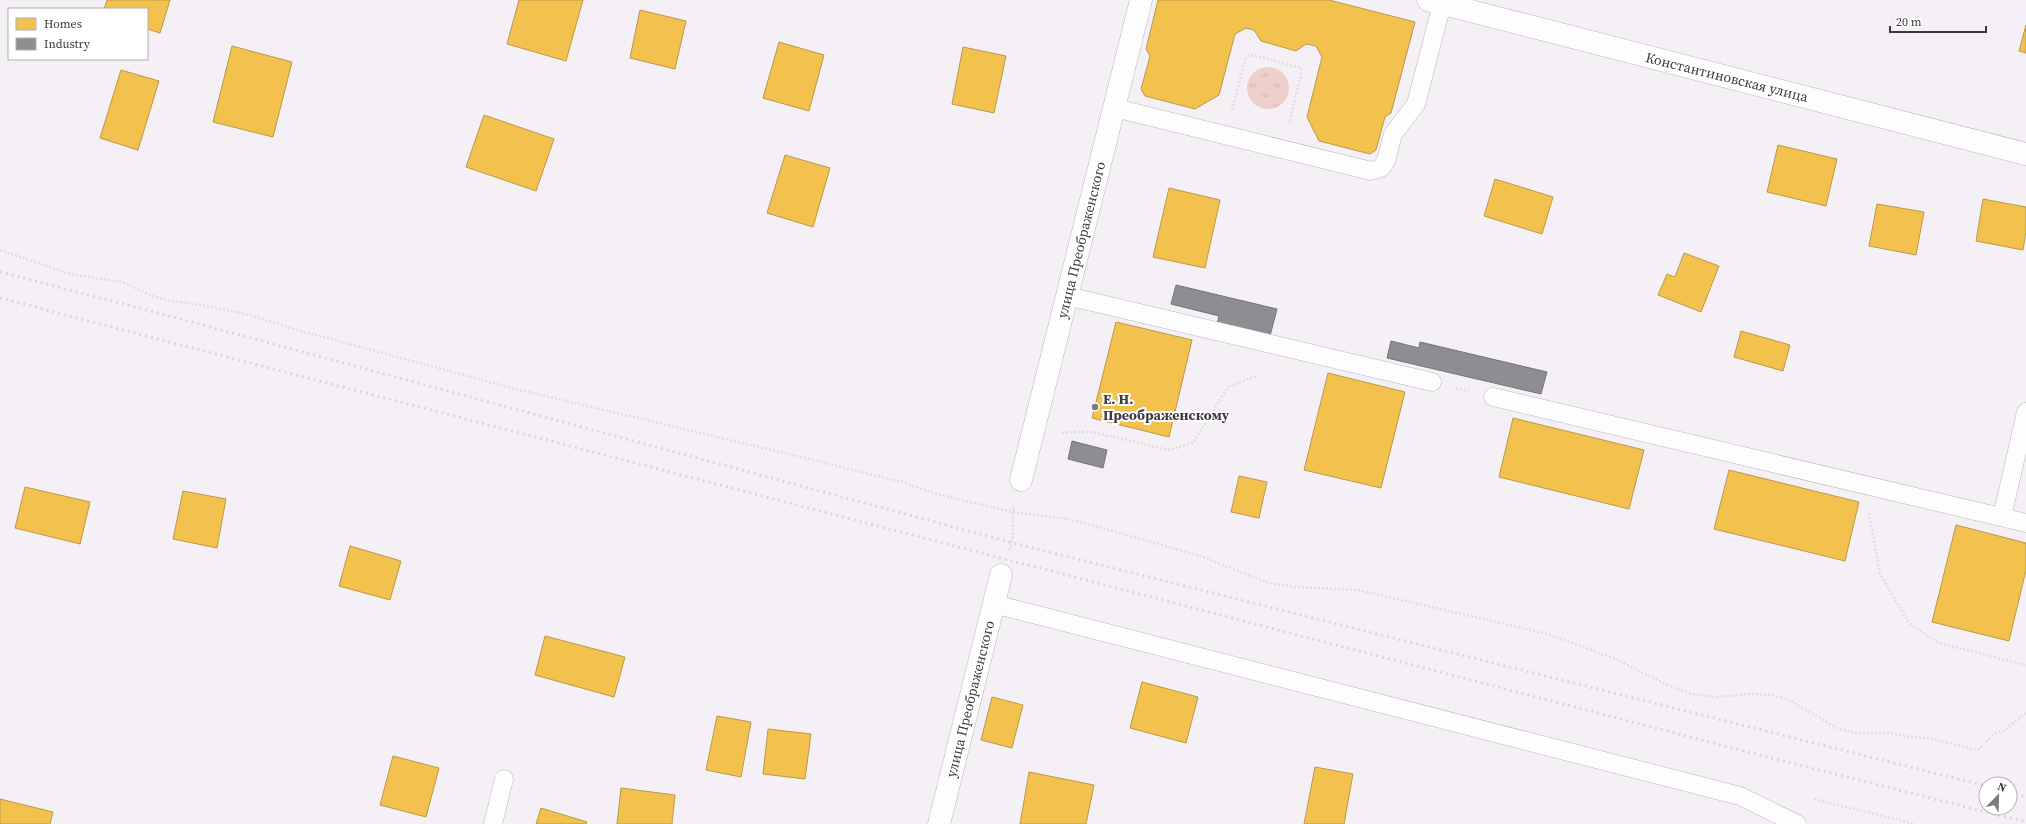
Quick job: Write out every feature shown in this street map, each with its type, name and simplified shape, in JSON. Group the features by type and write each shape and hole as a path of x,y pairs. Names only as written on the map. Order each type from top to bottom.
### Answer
{"street":[{"name":"улица Преображенского","path":"1021,480 1141,0"},
{"name":"Константиновская улица","path":"1435,2 2026,154"},
{"name":"улица Преображенского","path":"939,824 1001,575"}],"lane":[{"path":"1115,108 1371,171 1381,168 1386,161 1393,134 1416,104 1435,2"},
{"path":"1067,296 1432,382"},
{"path":"1493,396 2026,523"},
{"path":"2002,517 2026,412"},
{"path":"994,604 1740,796 1797,824"},
{"path":"492,824 504,779"}],"path":[{"path":"1233,107 1245,60 1248,56 1253,55 1296,66 1301,68 1301,74 1289,122"},
{"path":"0,250 70,274 123,282 150,296 251,315 290,328 516,389 902,482 933,493 1012,512 1068,519 1095,526 1200,556 1269,583 1295,587 1358,590 1548,634 1618,660 1665,684 1691,694 1715,697 1751,694 1772,695 1789,700 1837,728 1854,733 1889,733 1910,737 1928,738 1978,750 1994,734 2003,731 2026,713"},
{"path":"1030,441 1069,432 1093,432 1169,450 1193,443 1228,387 1256,376"},
{"path":"1432,382 1493,396"},
{"path":"1001,575 1004,560 1013,542 1012,512 1021,480"},
{"path":"1855,482 1867,500 1880,574 1909,623 1939,643 2026,665"},
{"path":"1814,799 1914,824"}],"green space":[{"path":"1268,67 1283,73 1289,88 1283,103 1268,109 1253,103 1247,88 1253,73"}],"building: Homes":[{"path":"107,0 170,0 160,33 148,29 148,8 104,8"},
{"path":"519,0 583,0 566,61 507,44"},
{"path":"1158,0 1329,0 1415,22 1391,113 1385,117 1376,150 1370,154 1319,141 1307,117 1322,57 1316,46 1306,44 1296,51 1261,41 1254,30 1246,28 1235,34 1219,95 1195,109 1145,96 1141,89 1150,56 1146,49"},
{"path":"640,10 686,21 675,69 630,58"},
{"path":"2026,25 2026,53 2019,51"},
{"path":"779,42 824,55 809,111 763,98"},
{"path":"232,46 292,62 273,137 213,122"},
{"path":"963,47 1006,56 994,113 952,104"},
{"path":"121,70 159,81 138,150 100,138"},
{"path":"484,115 554,139 536,191 466,167"},
{"path":"1778,145 1837,159 1826,206 1767,192"},
{"path":"785,155 830,168 813,227 767,213"},
{"path":"1495,179 1553,197 1542,234 1484,216"},
{"path":"1169,188 1220,200 1205,268 1153,257"},
{"path":"1983,199 2026,207 2026,231 2023,250 1976,241"},
{"path":"1877,204 1924,212 1916,255 1869,246"},
{"path":"1684,253 1719,266 1701,312 1658,295 1667,274 1675,277"},
{"path":"1116,322 1192,340 1169,437 1092,418"},
{"path":"1741,331 1790,345 1783,371 1734,357"},
{"path":"1328,373 1405,392 1381,488 1304,470"},
{"path":"1513,418 1644,450 1629,509 1499,477"},
{"path":"1729,470 1859,502 1845,561 1714,529"},
{"path":"1239,476 1267,482 1259,518 1231,512"},
{"path":"25,487 90,502 80,544 15,528"},
{"path":"183,491 226,499 217,548 173,539"},
{"path":"1956,525 2026,543 2026,570 2009,641 1932,622"},
{"path":"350,546 401,561 390,600 339,586"},
{"path":"545,636 625,657 614,697 535,675"},
{"path":"1142,682 1198,697 1186,743 1130,728"},
{"path":"992,697 1023,705 1012,748 981,740"},
{"path":"717,716 751,722 741,777 706,770"},
{"path":"768,729 811,734 805,779 763,774"},
{"path":"393,756 439,768 426,817 380,805"},
{"path":"1315,767 1353,774 1344,824 1304,824"},
{"path":"1029,772 1094,785 1086,824 1020,824"},
{"path":"621,788 675,795 672,824 617,824"},
{"path":"0,799 53,812 50,824 0,824"},
{"path":"541,808 587,822 586,824 536,824"}],"building: Industry":[{"path":"1176,285 1277,309 1270,336 1217,324 1219,316 1171,304"},
{"path":"1391,341 1419,348 1420,342 1547,372 1541,394 1387,358"},
{"path":"1072,441 1107,450 1103,468 1068,459"}],"railway":[{"path":"0,272 158,313 1013,543 1978,784"},
{"path":"0,298 1771,758 2026,822"},
{"path":"2018,795 2026,797"}],"place":[{"name":"Е. Н. Преображенскому","path":"1095,407"}]}
